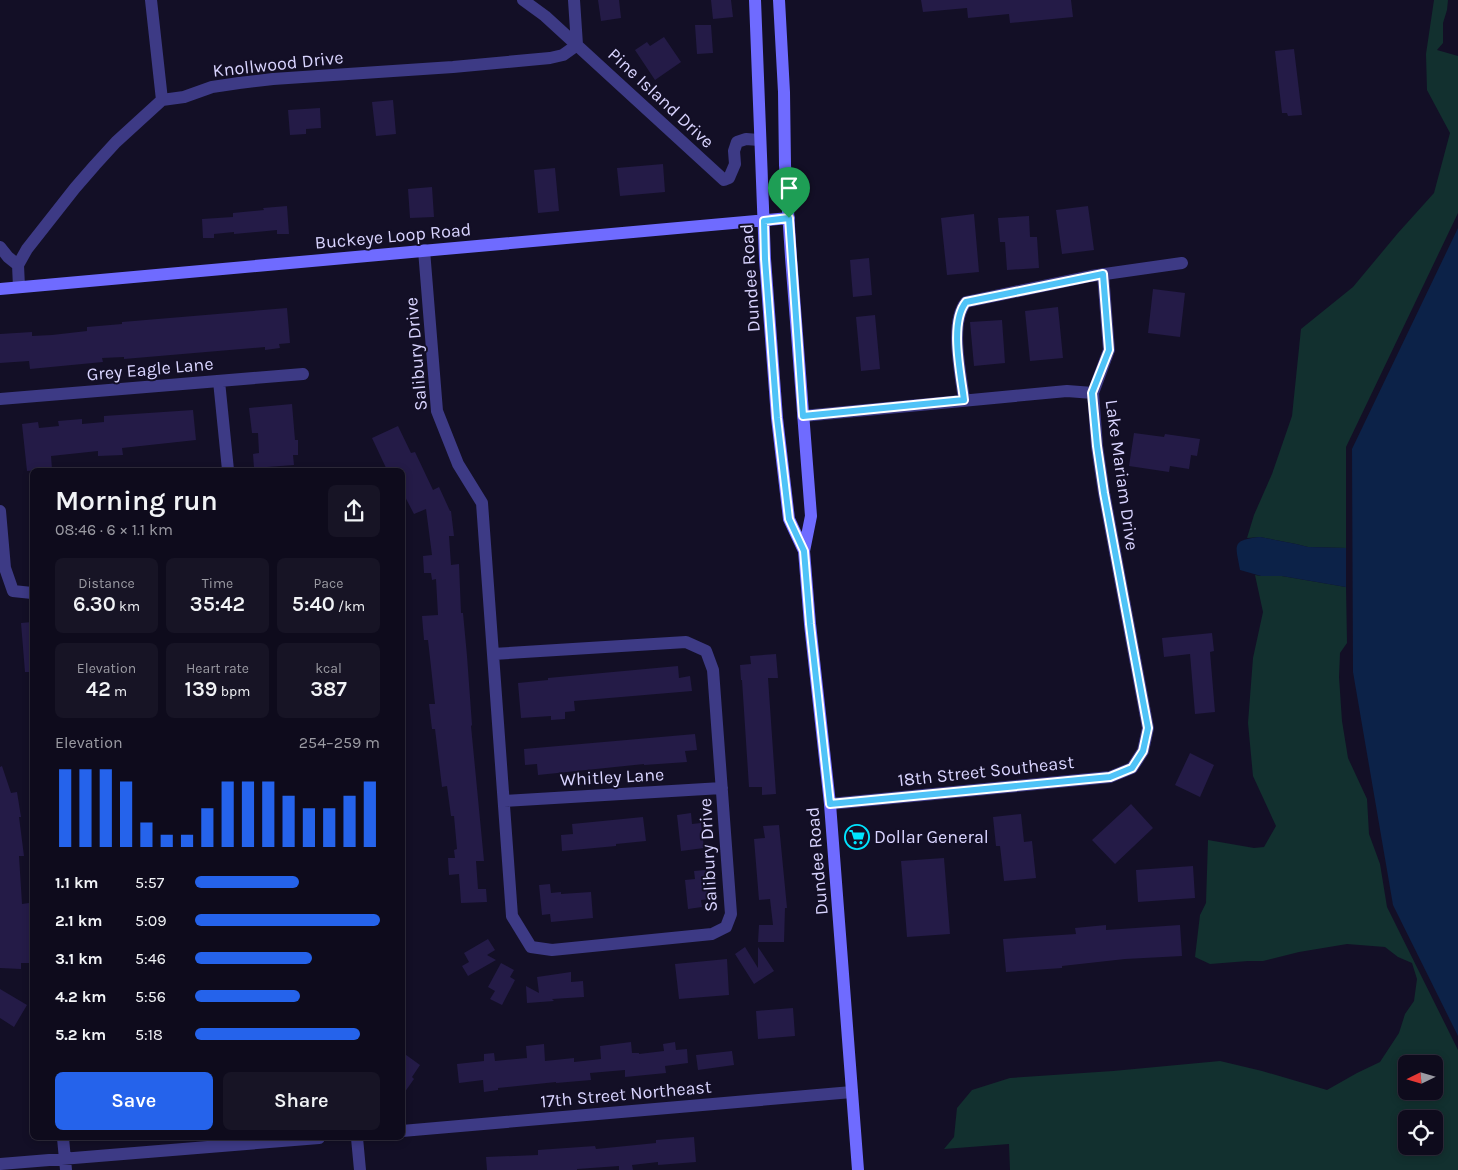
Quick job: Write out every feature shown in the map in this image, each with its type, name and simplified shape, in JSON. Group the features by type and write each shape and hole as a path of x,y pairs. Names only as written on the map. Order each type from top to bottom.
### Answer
{"main road":[{"name":"Dundee Road","path":"754,0 765,259 777,418 789,519 804,551"},
{"name":"Dundee Road","path":"779,0 786,171 811,516 804,551 830,804 858,1170"},
{"name":"Buckeye Loop Road","path":"0,289 789,218"}],"street":[{"path":"19,287 18,265 27,249 75,188 116,142 162,100 151,0"},
{"name":"Pine Island Drive","path":"523,0 545,16 724,180 729,178 734,164 734,151 737,142 746,139 759,140"},
{"path":"574,0 577,45"},
{"name":"Knollwood Drive","path":"162,100 184,97 212,87 239,82 453,67 550,58 563,55 577,45"},
{"path":"0,247 18,265"},
{"name":"Salibury Drive","path":"424,250 437,411 458,464 482,503 512,916 531,947 552,950 712,934 726,927 731,914 722,788 713,670 706,652 686,642 493,654"},
{"path":"964,400 957,331 959,315 962,306 966,302 1103,274 1182,263"},
{"path":"1092,393 1109,350 1103,274"},
{"name":"Grey Eagle Lane","path":"0,399 303,374"},
{"path":"219,381 228,468"},
{"name":"Lake Mariam Drive","path":"803,416 1067,391 1092,393 1104,493 1148,728 1143,751 1138,758"},
{"path":"0,511 5,568 13,591 30,593"},
{"name":"18th Street Southeast","path":"830,804 1110,777 1132,768 1138,758"},
{"name":"Whitley Lane","path":"504,801 722,788"},
{"name":"17th Street Northeast","path":"405,1130 852,1092"},
{"path":"63,1140 65,1164"},
{"path":"0,1164 65,1164 299,1140"},
{"path":"357,1140 360,1170"}],"green space":[{"path":"1434,0 1448,0 1443,23 1443,43 1437,50 1458,56 1458,213 1346,447 1346,548 1308,547 1260,537 1247,538 1292,416 1301,329 1353,287 1434,193 1450,133 1427,90 1426,54"},
{"path":"1255,575 1282,576 1346,587 1347,643 1340,653 1339,677 1342,721 1348,758 1367,799 1369,834 1380,864 1387,907 1458,1050 1458,1170 1010,1170 1009,1144 944,1149 954,1137 957,1108 972,1090 1010,1078 1220,1061 1327,1090 1380,1062 1399,1033 1405,1014 1414,1001 1417,979 1412,963 1398,957 1385,947 1347,944 1299,952 1263,961 1210,964 1195,957 1200,915 1206,903 1208,840 1254,848 1264,847 1276,826 1253,776 1248,723 1253,658 1263,612"}],"water":[{"path":"1458,228 1458,1036 1393,905 1353,672 1352,449"},
{"path":"1260,537 1308,547 1346,548 1346,587 1282,576 1261,576 1240,570 1237,555 1239,542"}],"building":[{"path":"598,0 619,0 621,18 601,21"},
{"path":"711,0 731,0 733,17 713,19"},
{"path":"921,0 1071,0 1073,17 1010,23 1009,14 968,18 967,8 923,12"},
{"path":"695,25 711,25 713,53 697,54"},
{"path":"664,37 681,62 655,80 635,50 647,42 650,46"},
{"path":"1294,49 1302,115 1288,116 1287,113 1282,113 1275,51"},
{"path":"393,100 396,134 376,136 372,102"},
{"path":"320,108 321,128 306,129 306,134 290,135 288,110"},
{"path":"663,164 665,192 620,196 617,168"},
{"path":"555,168 559,211 538,213 534,170"},
{"path":"432,187 434,217 410,218 408,189"},
{"path":"287,206 289,234 277,234 277,230 234,234 234,232 214,234 214,238 203,238 202,219 233,217 233,213"},
{"path":"1088,206 1094,250 1062,254 1056,210"},
{"path":"974,214 979,272 947,275 941,218"},
{"path":"1029,216 1030,237 1037,237 1039,268 1007,270 1005,242 1000,242 998,218"},
{"path":"869,258 872,295 853,297 850,260"},
{"path":"1153,289 1185,293 1180,337 1148,333"},
{"path":"1058,307 1063,358 1030,361 1025,311"},
{"path":"287,308 290,343 279,344 280,348 265,350 265,347 124,359 124,357 102,358 103,362 30,369 29,361 0,363 0,334 32,332 32,336 52,335 87,331 87,327 122,324 122,322"},
{"path":"875,315 880,369 861,371 856,317"},
{"path":"1002,320 1005,363 974,366 970,322"},
{"path":"292,404 295,440 298,440 298,455 293,455 294,465 254,468 253,454 259,453 258,433 252,433 249,408"},
{"path":"193,410 196,440 122,448 123,455 98,456 98,451 51,456 52,468 30,468 30,471 27,471 22,424 38,422 39,428 59,426 58,421 82,419 82,424 104,422 104,416"},
{"path":"398,426 411,453 415,452 433,490 439,487 451,511 454,536 449,536 451,565 459,564 461,613 463,613 467,656 471,726 484,861 476,861 478,889 486,889 487,902 461,903 459,874 449,875 448,858 455,858 454,850 457,849 454,816 451,816 447,786 442,787 435,729 432,729 429,704 435,704 428,640 424,640 422,616 438,615 436,579 432,580 431,573 424,573 423,556 432,555 426,509 414,514 405,497 405,468 386,468 372,438"},
{"path":"1134,433 1164,437 1165,434 1200,439 1197,456 1191,455 1189,469 1170,466 1169,472 1129,466"},
{"path":"30,622 30,672 25,672 21,623"},
{"path":"1212,633 1214,651 1210,652 1215,712 1195,714 1190,654 1164,657 1162,638"},
{"path":"776,654 778,678 768,678 776,794 762,795 762,787 749,787 740,665 751,664 750,656"},
{"path":"678,666 679,678 690,676 692,691 574,701 575,711 565,712 565,719 551,720 551,716 521,718 518,683 548,680 548,678"},
{"path":"695,734 697,750 685,751 687,762 644,764 538,775 537,764 525,765 524,749"},
{"path":"1190,753 1214,765 1200,797 1175,785"},
{"path":"2,766 11,793 17,792 21,817 19,817 24,856 19,856 22,904 29,903 30,929 29,963 21,963 21,969 0,968 0,767"},
{"path":"1131,804 1153,828 1115,864 1092,840"},
{"path":"691,813 692,824 701,823 704,848 681,851 677,815"},
{"path":"1021,814 1024,842 1032,841 1036,878 1004,881 1000,846 996,846 993,817"},
{"path":"643,817 646,841 562,851 561,835 573,834 572,824"},
{"path":"779,825 787,908 785,908 784,942 758,942 759,925 773,925 770,899 759,900 754,839 765,838 763,826"},
{"path":"944,858 950,934 907,937 901,861"},
{"path":"1193,866 1195,898 1138,902 1136,870"},
{"path":"706,870 709,899 701,900 702,907 688,909 685,880 695,879 694,871"},
{"path":"550,884 551,893 591,892 593,918 551,922 550,914 542,915 539,885"},
{"path":"1106,925 1106,930 1180,925 1182,956 1125,959 1062,966 1062,968 1006,972 1003,939 1076,934 1075,928"},
{"path":"488,939 495,950 487,955 496,960 468,976 462,966 469,962 464,953"},
{"path":"745,947 758,968 758,947 774,971 754,984 735,954"},
{"path":"727,959 729,995 679,999 675,964"},
{"path":"501,963 514,970 510,977 515,980 502,1005 490,999 495,991 488,987"},
{"path":"571,972 571,982 583,981 584,997 527,1003 526,986 539,993 537,977"},
{"path":"0,989 27,1005 14,1027 0,1018"},
{"path":"793,1008 795,1036 758,1039 756,1011"},
{"path":"631,1042 632,1053 639,1054 664,1051 663,1044 675,1042 676,1050 687,1049 688,1063 665,1066 666,1073 625,1077 625,1070 590,1073 591,1080 498,1088 498,1090 484,1092 483,1080 459,1083 457,1064 484,1061 484,1054 494,1053 495,1061 527,1058 526,1046 544,1044 545,1061 574,1058 574,1062 601,1059 600,1046"},
{"path":"732,1051 734,1065 698,1070 696,1055"},
{"path":"405,1054 420,1065 412,1077 414,1079 405,1092"},
{"path":"694,1137 696,1162 658,1165 658,1162 632,1165 633,1170 619,1170 619,1166 577,1170 487,1170 486,1157 538,1155 538,1150 595,1146 596,1149 656,1143 656,1140"}],"place":[{"name":"Dollar General","path":"857,837"}],"route":[{"path":"789,218 803,416 964,400 957,331 959,315 962,306 966,302 1103,274 1109,350 1092,393 1097,446 1148,728 1143,751 1132,768 1110,777 830,804 804,551 789,519 777,418 765,259 764,221 789,218"}]}
